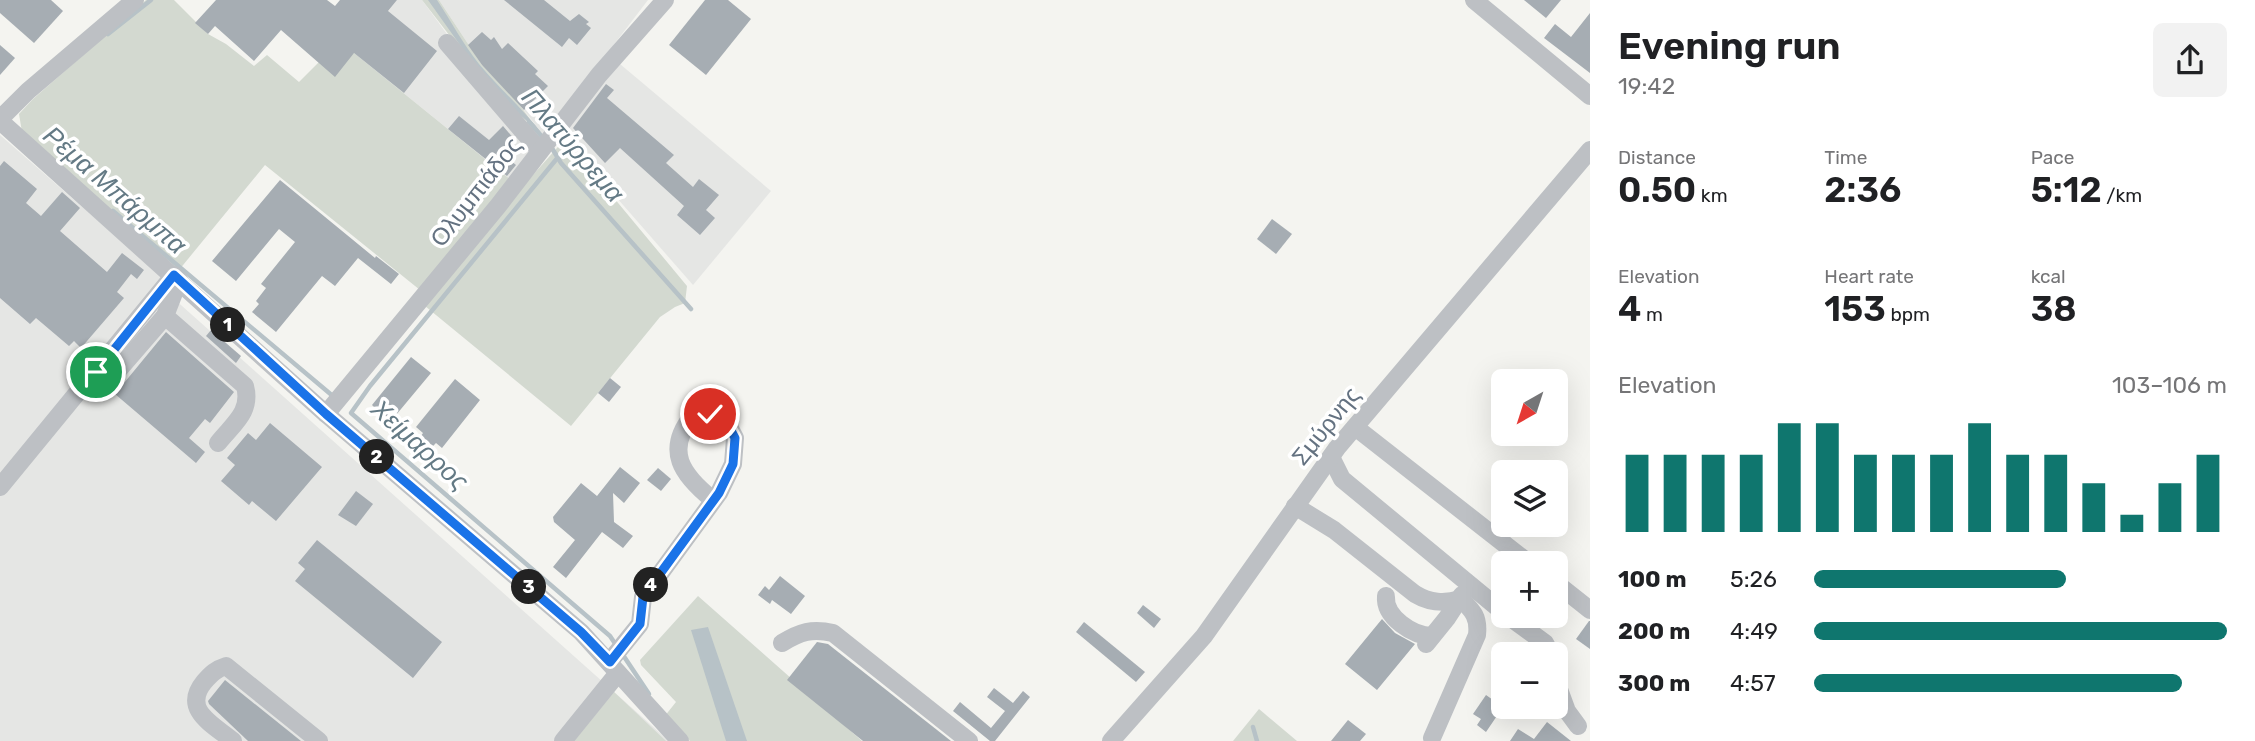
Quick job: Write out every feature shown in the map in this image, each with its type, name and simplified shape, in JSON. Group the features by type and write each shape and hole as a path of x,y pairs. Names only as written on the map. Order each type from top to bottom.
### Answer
{"street":[{"path":"134,0 27,91 0,120 326,414 581,632 639,699 680,741"},
{"name":"Ολυμπιάδος","path":"326,414 498,206 599,75 664,0"},
{"path":"1474,0 1590,96"},
{"path":"447,43 540,150"},
{"name":"Σμύρνης","path":"1111,741 1204,636 1295,506 1355,427 1590,150"},
{"path":"95,371 106,377 114,375 164,316 177,278"},
{"path":"0,487 95,371 177,278"},
{"path":"164,316 244,386 248,398 245,411 218,443"},
{"path":"563,741 640,624 643,597 713,500 733,464 735,438 726,421 710,414 693,415 678,439 678,453 684,470 695,486 713,500"},
{"path":"1355,427 1513,551"},
{"path":"1331,457 1342,479 1491,602"},
{"path":"1295,506 1334,530 1427,601 1441,603 1461,599"},
{"path":"1386,596 1385,605 1390,613 1415,633 1429,640 1461,599 1466,582"},
{"path":"1568,593 1590,610"},
{"path":"1432,738 1477,635 1478,621 1474,612 1461,599"},
{"path":"1523,628 1540,642"},
{"path":"782,643 799,632 816,629 833,633 970,741"},
{"path":"233,741 200,714 195,702 200,688 216,669 226,666 319,741"},
{"path":"1568,711 1578,726"}],"shaded area":[{"path":"146,0 174,0 208,34 254,66 267,55 299,82 319,62 354,53 511,180 420,290 265,165 179,270 22,132 19,114"},
{"path":"397,0 422,0 526,142 531,154 511,180 354,53"},
{"path":"422,0 439,0 482,65 513,96 544,138 484,80"},
{"path":"428,0 437,0 479,64 544,136 510,106 475,66"},
{"path":"439,0 648,0 544,136 513,96 482,65"},
{"path":"620,64 771,191 693,285 561,134"},
{"path":"0,135 168,282 163,289 669,741 0,741"},
{"path":"565,139 687,286 685,303 660,317 571,426 425,306 515,195"},
{"path":"698,596 862,741 690,741 664,717 676,702 641,665 640,660"},
{"path":"708,627 747,741 726,741 691,630"},
{"path":"614,692 666,741 574,741"},
{"path":"1259,709 1297,741 1233,741"}],"building":[{"path":"0,0 51,0 63,11 34,43 0,13"},
{"path":"216,0 327,0 335,6 340,0 397,0 388,11 437,51 404,93 354,53 335,77 281,30 254,61 215,26 208,34 195,23"},
{"path":"504,0 544,0 570,21 579,14 589,22 586,24 591,28 577,45 569,38 562,47"},
{"path":"705,0 728,0 751,19 706,75 669,45"},
{"path":"1524,0 1561,0 1546,18"},
{"path":"1590,13 1590,73 1544,38 1555,24 1571,37"},
{"path":"482,32 491,40 494,37 502,49 508,43 538,71 535,74 548,86 524,110 482,65 468,45"},
{"path":"0,45 15,58 0,75"},
{"path":"606,84 614,90 607,98 674,155 666,163 693,187 699,179 719,195 706,210 715,218 700,235 677,215 684,206 620,148 605,163 573,128"},
{"path":"459,116 489,140 503,126 515,140 501,153 516,165 507,176 448,129"},
{"path":"4,161 37,189 26,203 41,216 62,192 80,208 60,231 107,272 122,253 144,270 137,279 131,274 117,292 124,298 81,348 74,341 69,346 36,318 30,324 0,298 0,166"},
{"path":"280,180 375,258 376,256 399,274 391,284 358,258 335,286 322,276 276,332 252,312 266,288 261,284 295,242 279,229 236,281 212,261"},
{"path":"1272,219 1292,234 1276,254 1257,239"},
{"path":"211,330 241,356 236,363 206,336"},
{"path":"166,332 234,392 210,423 205,419 189,438 205,452 196,463 115,394"},
{"path":"411,357 431,373 391,421 386,416 382,421 373,413 376,409 372,405"},
{"path":"610,378 621,387 609,402 598,393"},
{"path":"455,379 480,400 442,448 436,443 433,446 421,436 423,433 416,427"},
{"path":"270,423 322,467 276,521 252,501 249,505 221,481 235,465 227,458 248,433 256,440"},
{"path":"620,467 640,483 624,503 613,493 614,522 633,536 623,548 602,532 566,578 553,567 575,540 554,522 553,517 581,483 597,496"},
{"path":"658,468 671,479 661,491 647,480"},
{"path":"356,491 373,504 356,526 338,515"},
{"path":"317,540 442,642 413,678 295,581 305,569 298,563"},
{"path":"780,576 805,596 791,614 772,600 770,604 758,595 765,586 769,590"},
{"path":"1143,605 1161,619 1154,628 1137,613"},
{"path":"1382,619 1395,633 1415,644 1377,690 1345,664"},
{"path":"1590,621 1590,649 1576,639"},
{"path":"1084,622 1145,672 1136,682 1076,632"},
{"path":"817,642 828,644 951,741 863,741 787,680"},
{"path":"225,680 301,741 248,741 209,704 208,701"},
{"path":"994,688 1013,703 1023,691 1030,697 995,741 990,741 953,711 960,702 991,728 1005,711 987,697"},
{"path":"1486,695 1491,699 1491,719 1495,719 1486,732 1477,725 1481,719 1473,714"},
{"path":"1348,720 1366,734 1360,741 1331,741"},
{"path":"1547,722 1571,741 1510,741 1518,729 1534,739"}],"waterway":[{"name":"Ρέμα Μπάρμπα","path":"108,34 151,0"},
{"name":"Πλατύρρεμα","path":"529,122 544,139"},
{"name":"Πλατύρρεμα","path":"550,145 561,163 691,309"},
{"name":"Χείμαρρος","path":"559,156 370,386 351,413 610,636 616,645"},
{"path":"113,211 334,397"},
{"name":"Χείμαρρος","path":"623,655 649,694"},
{"path":"1253,727 1257,741"}],"route":[{"path":"96,372 174,275 271,366 581,632 610,662 640,624 643,597 719,493 733,464 735,438 726,421 710,414"}]}
